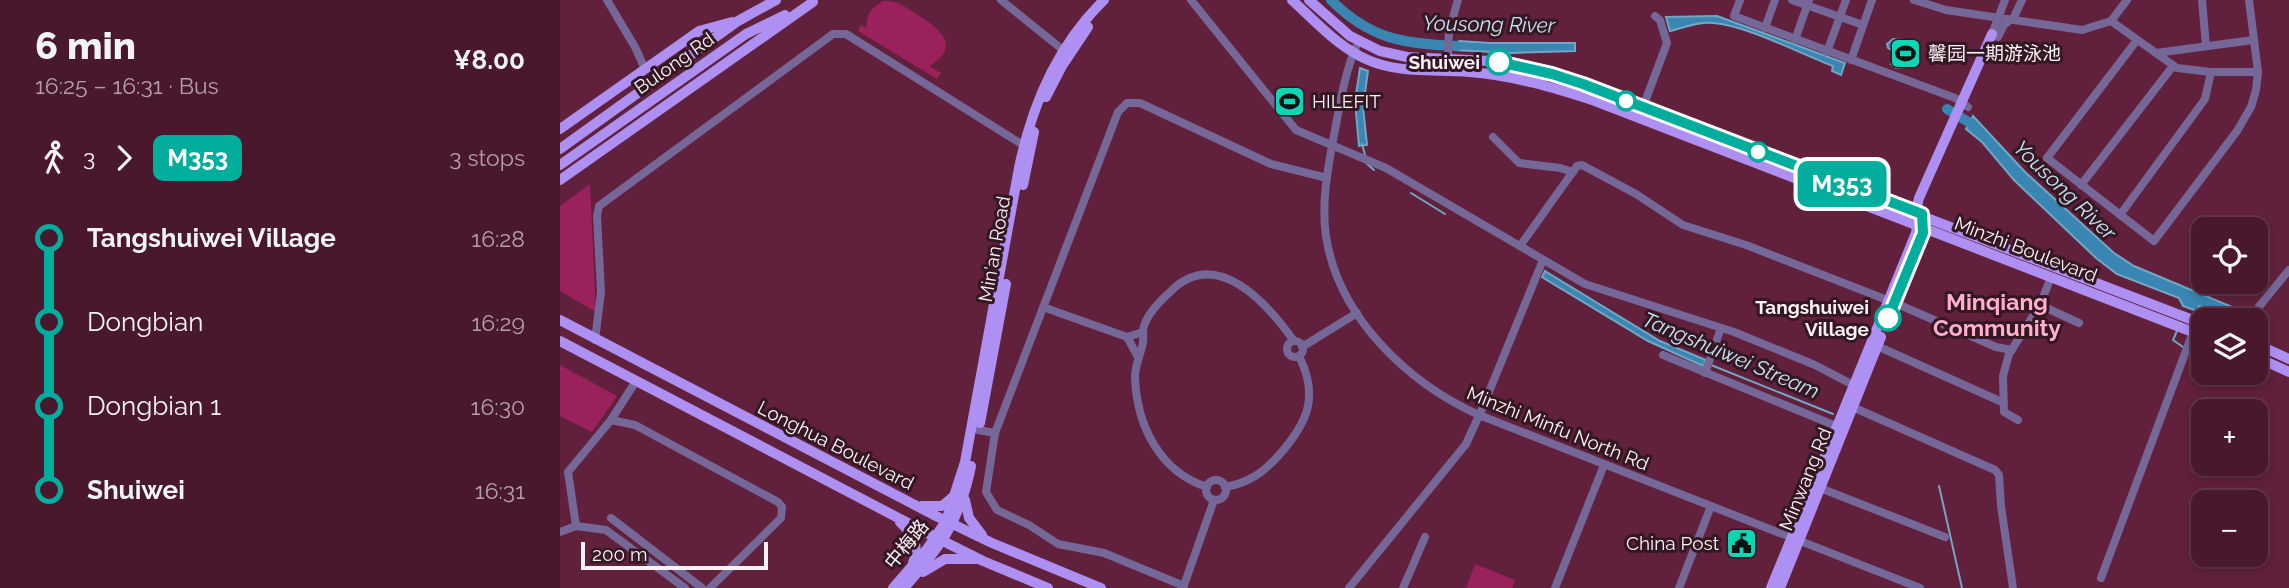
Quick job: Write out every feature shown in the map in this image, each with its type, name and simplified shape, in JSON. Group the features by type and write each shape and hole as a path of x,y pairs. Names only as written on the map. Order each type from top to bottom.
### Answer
{"main road":[{"name":"Bulong Rd","path":"560,149 738,21 776,0"},
{"name":"Min'an Road","path":"964,479 1023,145 1047,78 1087,17 1104,0"},
{"name":"Min'an Road","path":"949,522 978,430 1034,130 1045,99 1062,66 1090,25 1114,0"},
{"name":"Minzhi Boulevard","path":"1292,0 1337,41 1399,69 1486,74 1575,94 2051,277 2176,320"},
{"name":"Minzhi Boulevard","path":"1309,0 1363,51 1407,57 1448,49 1552,74 1919,213 2191,326"},
{"path":"560,180 815,1"},
{"name":"Bulong Rd","path":"560,165 746,34 815,1"},
{"path":"560,129 699,31 738,21"},
{"name":"Minwang Rd","path":"1780,588 1796,539 1821,488 1856,387 1877,346 1891,302 1921,227 1919,213 1995,36"},
{"path":"1856,387 1891,302"},
{"name":"Longhua Boulevard","path":"560,320 910,503 992,543 1101,588"},
{"name":"Longhua Boulevard","path":"560,341 939,539 1048,588"},
{"path":"2268,349 2289,359"},
{"path":"2268,362 2289,372"},
{"path":"1771,588 1796,539 1841,427"},
{"path":"910,503 929,507 943,505 954,495 964,479"},
{"path":"964,479 965,510 972,525 992,543"},
{"path":"893,515 909,531 915,543 916,554 909,569"},
{"name":"中梅路","path":"905,586 949,522"},
{"name":"中梅路","path":"892,588 939,539"},
{"path":"905,586 945,559 984,561"}],"street":[{"path":"607,0 645,69"},
{"path":"1001,0 1063,50"},
{"path":"1192,0 1288,123 1308,136 1374,162 1543,262 1597,289 1721,328 1815,365 1856,387"},
{"path":"1448,49 1451,21 1458,0"},
{"path":"1740,0 1734,16 1955,98 1964,107"},
{"path":"1765,29 1775,0"},
{"path":"1792,0 1809,3 1863,25"},
{"path":"1827,52 1846,0"},
{"path":"1851,60 1872,0"},
{"path":"1915,0 1947,10 1997,19 2082,30 2110,21 2127,0"},
{"name":"Minwang Rd","path":"1995,36 1997,19 2005,0"},
{"name":"Minwang Rd","path":"1995,36 2010,21 2022,0"},
{"path":"2202,0 2206,46"},
{"path":"2137,40 2047,158 2154,241 2242,123 2254,98 2258,72 2249,0"},
{"path":"1795,40 1809,3"},
{"path":"1643,107 1667,43 1658,18"},
{"path":"2110,21 2173,66 2184,70 2258,72"},
{"path":"595,340 601,292 597,216 599,206 832,34 846,34 1023,145"},
{"path":"2156,53 2253,40"},
{"name":"Minzhi Minfu North Rd","path":"1363,51 1343,86 1327,178 1326,233 1343,288 1357,313 1390,354 1415,377 1443,397 1479,415 1920,588"},
{"path":"2081,186 2173,66"},
{"path":"2120,215 2205,99 2211,72"},
{"path":"1226,487 1224,495 1214,500 1183,587 1104,553 1058,544 1029,525 997,510 986,492 995,433 1118,112 1127,103 1140,103 1279,167 1327,178"},
{"path":"1493,137 1519,163 1573,172"},
{"path":"1520,246 1578,165 1582,165 1636,194 1683,225 1746,245 2003,350 2012,350"},
{"path":"1349,588 1456,457 1479,415 1543,262"},
{"path":"2258,308 2289,270"},
{"path":"1207,487 1191,482 1163,458 1148,436 1141,415 1135,377 1137,355 1143,341 1144,324 1152,311 1186,278 1209,274 1239,284 1251,293 1276,317 1294,341 1303,347"},
{"path":"2018,420 2004,412 2003,376 2012,350 2040,305 2051,277"},
{"path":"2040,305 2080,323"},
{"path":"1043,307 1127,337 1143,332"},
{"path":"1298,356 1303,347 1357,313"},
{"path":"1707,366 1721,328"},
{"path":"1127,337 1137,355"},
{"path":"2101,578 2191,338"},
{"path":"1294,341 1288,344 1287,352 1292,357 1298,356"},
{"path":"1877,346 2003,402"},
{"path":"1663,355 1707,366 1841,427"},
{"path":"1226,487 1250,481 1264,471 1304,423 1310,391 1306,370 1298,356"},
{"path":"576,527 568,472 611,420 636,381"},
{"path":"1849,405 1996,470 2013,588"},
{"path":"611,420 635,425 778,502 782,507 781,518 710,588"},
{"path":"978,430 995,433"},
{"path":"1555,588 1604,465"},
{"path":"1214,500 1207,494 1207,487 1212,481 1219,481 1226,487"},
{"path":"1821,488 1945,537"},
{"path":"1679,588 1711,506"},
{"path":"611,518 702,588"},
{"path":"560,532 576,527 599,528 612,533 685,588"},
{"path":"1403,588 1425,537"}],"shaded area":[{"path":"884,1 908,8 931,24 943,37 945,51 940,59 929,66 941,73 937,79 858,31 861,25 867,28 870,12"},
{"path":"590,184 596,312 560,291 560,206"},
{"path":"560,365 617,396 592,432 560,416"},
{"path":"1475,564 1515,580 1512,588 1466,588"}],"water":[{"path":"1717,16 1845,63 1841,75 1832,71 1833,66 1741,29 1708,23 1670,31 1666,17"},
{"name":"馨园一期游泳池","path":"1893,39 1904,40 1914,51 1913,61 1907,67 1896,68 1891,64 1897,54 1888,48 1887,44"},
{"path":"1459,41 1575,43 1575,51 1512,53 1455,50"},
{"path":"1360,68 1368,71 1363,107 1367,145 1359,146 1355,101"},
{"path":"1973,116 2025,172 2114,253 2134,266 2191,290 2191,294 2201,294 2234,308 2199,306 2191,309 2183,306 2179,298 2117,274 2096,258 2014,180 1982,142 1966,129"},
{"path":"1545,271 1660,341 1706,360 1703,366 1648,341 1542,277"}],"waterway":[{"name":"Yousong River","path":"1331,0 1360,23 1388,37 1457,46"},
{"name":"Yousong River","path":"1947,109 1978,131"},
{"name":"Tangshuiwei Stream","path":"1362,144 1365,155"},
{"name":"Tangshuiwei Stream","path":"1367,164 1374,170"},
{"name":"Tangshuiwei Stream","path":"1411,193 1445,214"},
{"path":"2177,331 2173,340 2183,347"},
{"name":"Tangshuiwei Stream","path":"1711,365 1833,414"},
{"name":"Tangshuiwei Stream","path":"1939,486 1962,588"}],"bus line":[{"name":"M353","path":"1499,62 1583,84 1922,214 1923,233 1888,318"}],"place":[{"name":"馨园一期游泳池","path":"1905,53"},
{"name":"Shuiwei","path":"1499,62"},
{"name":"HILEFIT","path":"1289,101"},
{"name":"Tangshuiwei Village","path":"1888,318"},
{"name":"China Post","path":"1742,543"}],"district":[{"name":"Minqiang Community","path":"1997,314"}]}
